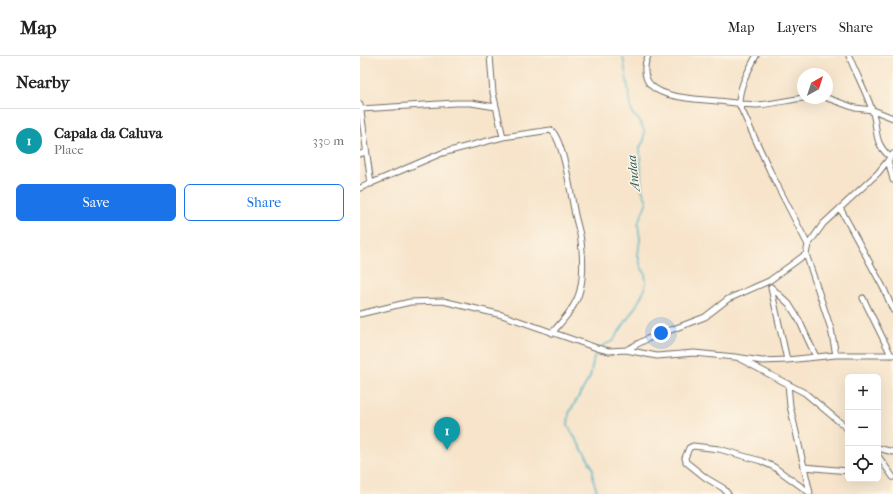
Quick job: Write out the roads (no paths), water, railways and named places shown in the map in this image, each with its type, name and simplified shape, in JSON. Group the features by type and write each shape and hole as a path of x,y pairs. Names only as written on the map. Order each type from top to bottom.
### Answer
{"street":[{"path":"490,56 493,93 503,137"},
{"path":"648,56 644,70 647,81 655,89 662,92 680,97 739,104 764,104 797,99"},
{"path":"756,56 742,84 739,94 739,104 770,171 808,245"},
{"path":"849,56 872,110 878,143 890,157 893,180"},
{"path":"833,100 855,108 872,110 893,118"},
{"path":"372,184 360,106 471,103 496,107"},
{"path":"360,188 442,153 503,137 551,130 555,134 564,163 575,217 579,228 583,277 580,292 571,311 552,333"},
{"path":"360,154 366,152"},
{"path":"836,355 831,329 806,254 808,245 823,224 878,173 890,157"},
{"path":"840,208 884,289 893,310"},
{"path":"626,350 648,339 705,317 728,299 769,281 806,254"},
{"path":"769,281 787,360"},
{"path":"770,287 789,304 799,320 816,357"},
{"path":"360,314 410,302 443,301 502,315 609,351 626,350 657,356 694,353 762,361 836,355 892,355 863,298"},
{"path":"735,357 805,393 845,426"},
{"path":"788,384 790,406 810,493"},
{"path":"728,494 723,488 706,478 686,462 685,458 689,448 693,446 719,449 761,461 774,467 810,493"},
{"path":"881,449 893,452"},
{"path":"881,460 893,477"},
{"path":"804,467 845,471"}],"waterway":[{"name":"Andaa","path":"602,346 613,341 636,306 645,289 646,282 645,273 641,267 638,255 640,239 638,224 647,201 642,190 641,175 640,147 644,141 644,130 639,120 632,113 623,56"},
{"name":"Andaa","path":"597,351 594,357 590,377 569,413 568,426 593,468 593,479 598,494"}],"place":[{"name":"Capala da Caluva","path":"447,450"}]}
